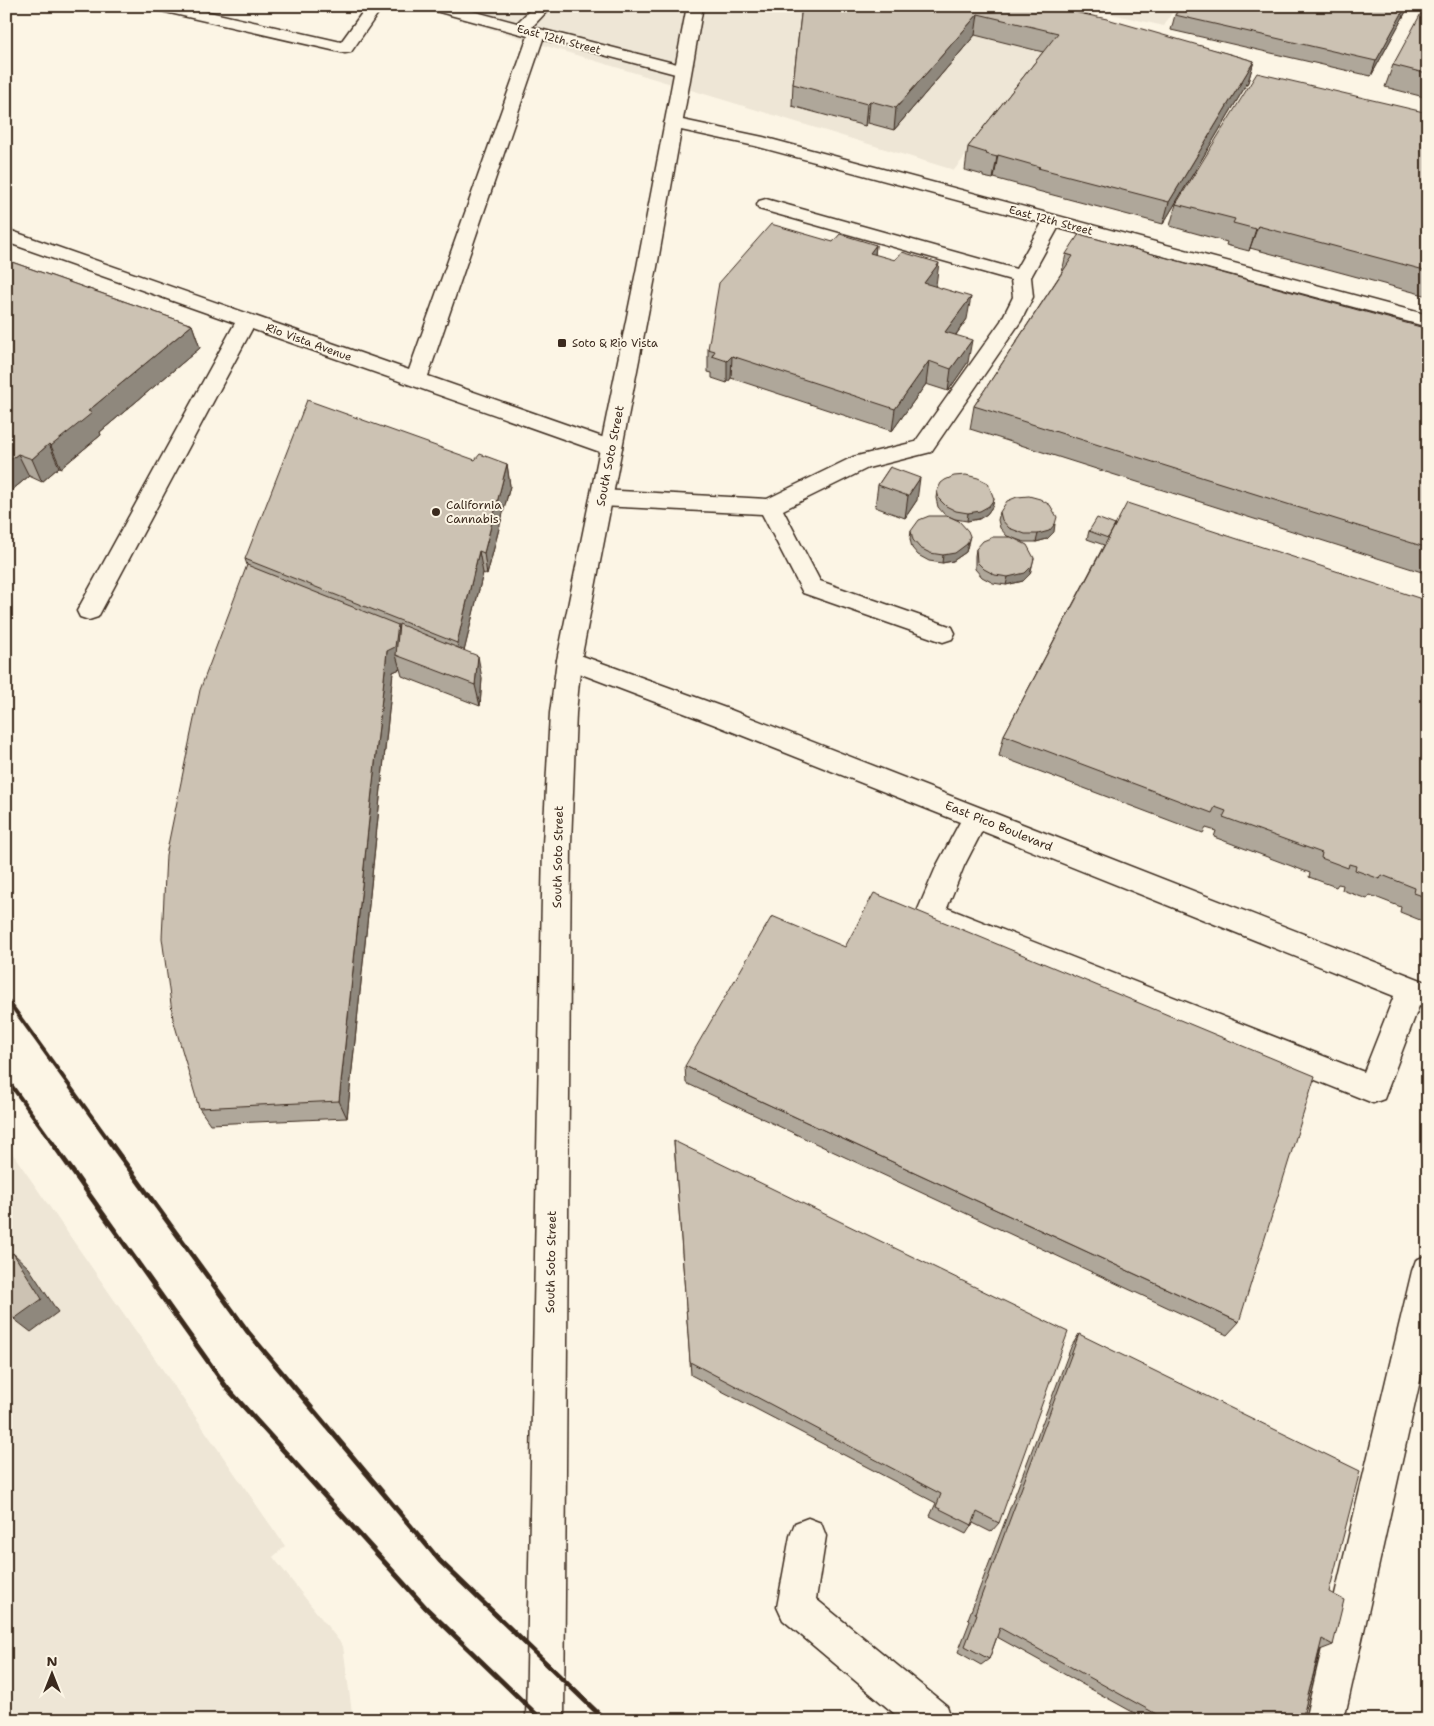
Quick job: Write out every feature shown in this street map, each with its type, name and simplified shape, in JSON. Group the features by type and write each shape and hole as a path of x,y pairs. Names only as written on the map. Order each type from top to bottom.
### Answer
{"street":[{"path":"161,6 345,48 375,6"},
{"name":"East 12th Street","path":"434,6 683,72"},
{"path":"416,380 529,31 544,6"},
{"name":"South Soto Street","path":"545,1720 557,844 563,713 569,660 674,123 695,6"},
{"name":"East 12th Street","path":"674,123 757,141 1428,321"},
{"path":"766,205 1021,277"},
{"path":"601,498 770,506 861,462 923,447 1012,321 1023,297 1021,277 1052,220"},
{"name":"Rio Vista Avenue","path":"6,235 611,448"},
{"path":"88,611 248,320"},
{"path":"770,506 811,587 943,633"},
{"name":"East Pico Boulevard","path":"569,660 731,720 1419,992"},
{"path":"976,817 950,865 930,914 1373,1090 1419,992"},
{"path":"1324,1720 1428,1271"},
{"path":"808,1536 796,1607 933,1720"}],"shaded area":[{"path":"415,6 1176,6 1164,26 1086,8 954,170"},
{"path":"6,1144 285,1546 273,1557 343,1646 353,1720 6,1720"}],"building":[{"path":"802,6 1078,6 1074,12 1107,19 1254,61 1169,202 1038,168 1040,167 998,155 997,157 986,154 968,147 1058,33 978,14 896,108 870,101 867,104 793,84"},
{"path":"1181,6 1406,6 1376,61 1175,15"},
{"path":"1425,6 1428,6 1428,74 1393,65"},
{"path":"1257,73 1428,113 1428,271 1258,226 1256,229 1233,223 1235,219 1176,204"},
{"path":"771,224 833,242 840,234 876,245 870,253 895,260 902,252 939,263 924,283 971,297 945,332 972,340 951,369 929,361 895,409 732,356 727,361 712,356 715,351 708,349 719,283"},
{"path":"1079,234 1428,329 1428,548 974,406 1073,256 1066,254"},
{"path":"6,260 192,325 88,411 92,413 51,446 49,444 32,459 18,454 6,463"},
{"path":"307,400 475,460 480,454 507,464 484,553 479,551 457,643 245,559"},
{"path":"890,467 920,478 908,496 878,485"},
{"path":"966,475 988,483 994,499 989,506 980,511 968,513 956,511 946,506 939,499 937,491 941,483 954,476"},
{"path":"1029,496 1040,499 1050,505 1057,517 1055,524 1049,531 1038,534 1025,534 1009,528 1002,520 1000,512 1007,501 1017,497"},
{"path":"1127,503 1428,601 1428,898 1414,893 1415,888 1382,875 1380,879 1355,870 1356,866 1349,864 1348,868 1321,858 1322,853 1223,817 1226,811 1215,807 1212,813 1004,735"},
{"path":"929,516 948,516 959,521 970,536 967,544 955,553 943,555 930,553 920,548 913,540 911,531 919,520"},
{"path":"1097,518 1115,525 1108,538 1089,531"},
{"path":"993,537 1011,537 1027,545 1034,558 1032,566 1025,573 1008,577 995,575 984,569 977,562 976,549 983,541"},
{"path":"247,565 398,625 395,647 387,651 339,1101 199,1108 173,1019 162,938 166,855 200,690"},
{"path":"399,624 478,656 475,685 396,655"},
{"path":"874,893 1315,1076 1239,1322 685,1066 772,916 845,947"},
{"path":"674,1141 1068,1332 999,1523 977,1512 972,1525 936,1507 941,1494 690,1362"},
{"path":"13,1253 42,1299 14,1319 6,1306 6,1258"},
{"path":"1079,1334 1360,1471 1329,1592 1344,1600 1333,1645 1322,1639 1302,1720 1167,1720 1000,1628 989,1659 965,1646 977,1614 975,1613"}],"railway":[{"path":"6,998 110,1142"},
{"path":"6,1078 52,1142"},
{"path":"51,1141 227,1388 426,1608 542,1720"},
{"path":"109,1141 248,1332 440,1561 605,1720"}],"place":[{"name":"Soto & Rio Vista","path":"562,343"},
{"name":"California Cannabis","path":"436,512"}]}
